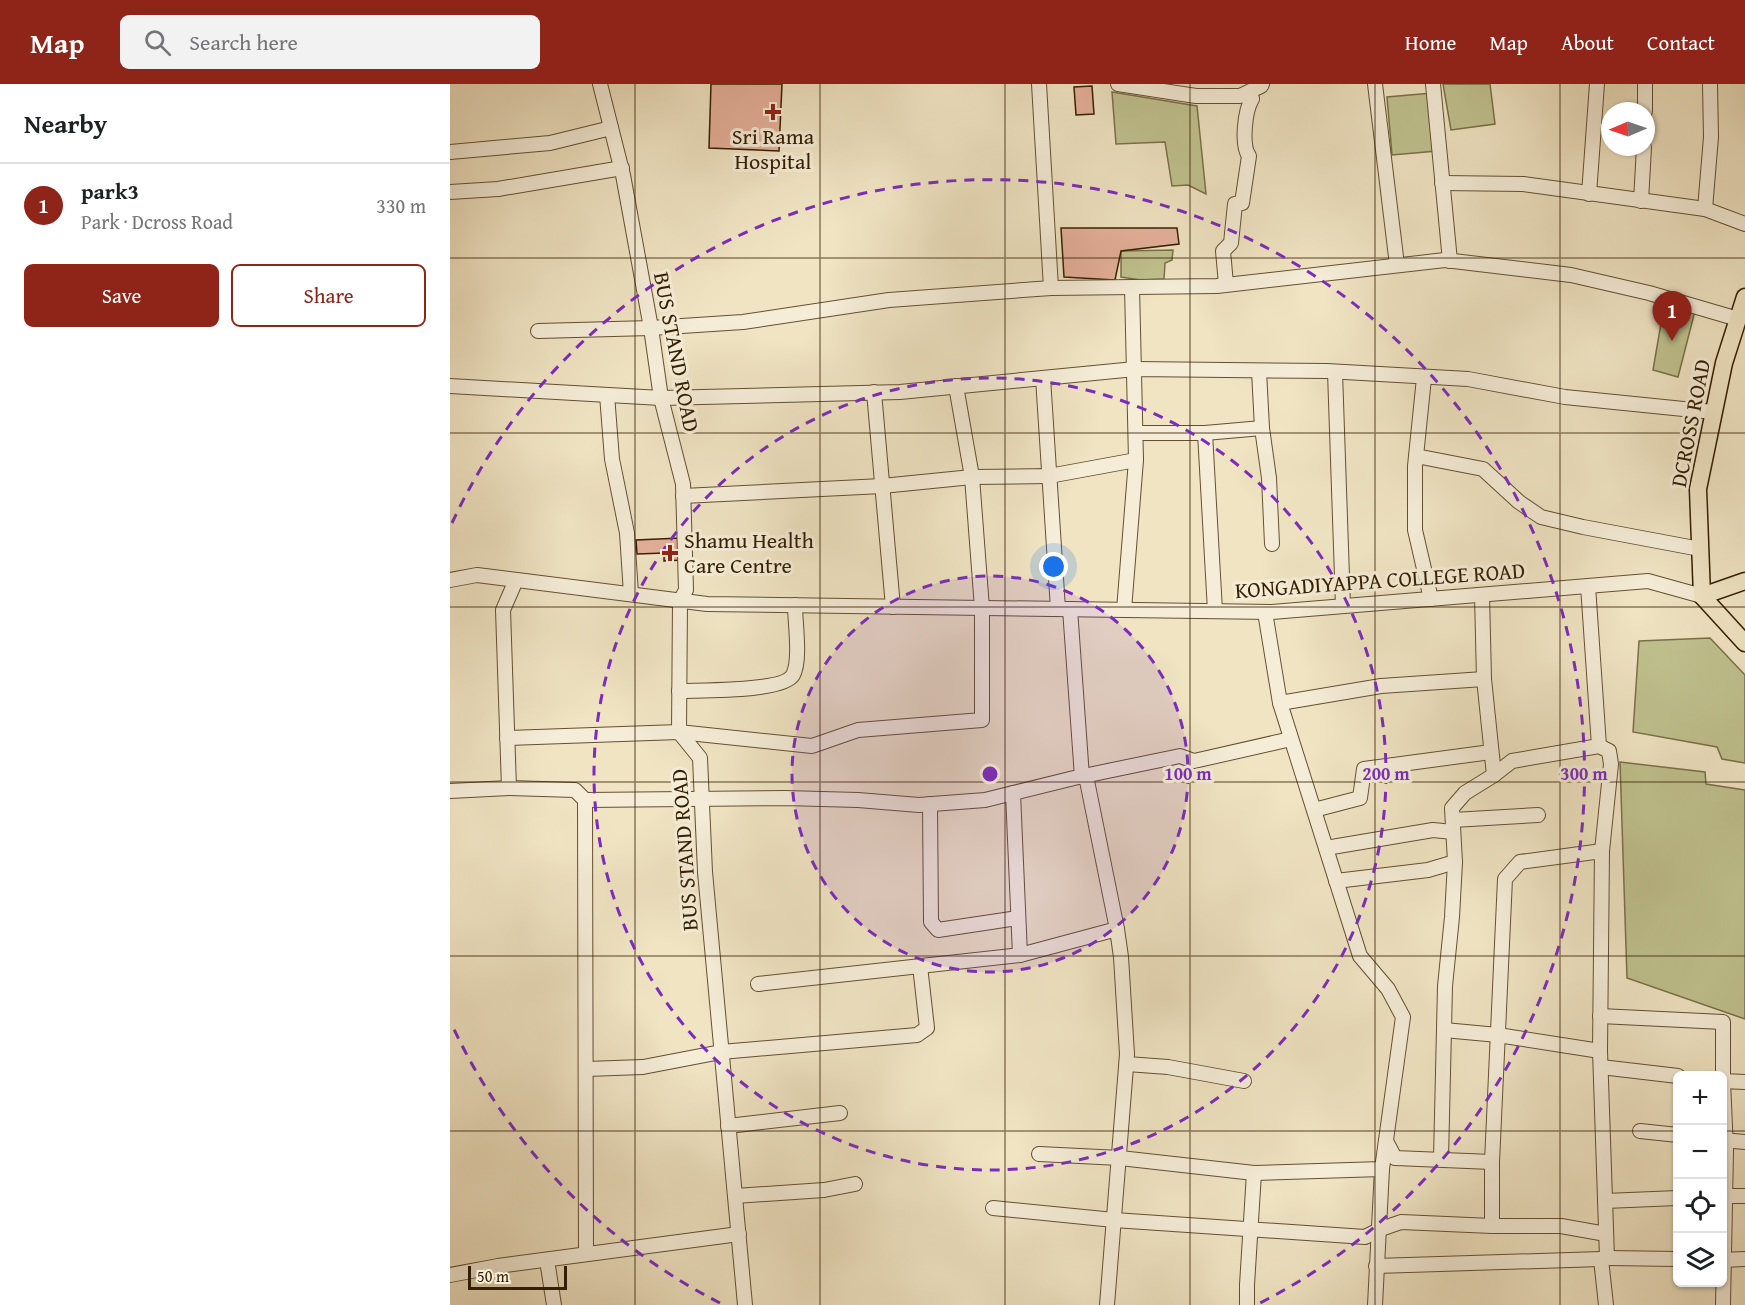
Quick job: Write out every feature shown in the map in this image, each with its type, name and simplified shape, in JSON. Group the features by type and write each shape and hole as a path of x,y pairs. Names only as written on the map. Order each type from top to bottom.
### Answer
{"main road":[{"name":"DCROSS ROAD","path":"1702,596 1698,489 1724,363 1745,297"},
{"path":"1745,581 1702,596 1745,643"}],"street":[{"name":"BUS STAND ROAD","path":"600,84 622,168 651,328 661,398 683,484 686,590 680,601 679,732 700,758 705,872 745,1305"},
{"path":"1039,84 1051,288"},
{"path":"1124,84 1196,96 1240,96 1261,87"},
{"path":"1375,84 1397,265"},
{"path":"1433,84 1450,261"},
{"path":"1588,194 1597,84"},
{"path":"1645,84 1645,102"},
{"path":"1705,209 1711,137 1710,84"},
{"path":"1226,284 1223,251 1231,243 1235,204 1242,203 1249,156 1244,149 1247,106 1261,87"},
{"path":"450,152 550,143 611,128"},
{"path":"1641,201 1644,156"},
{"path":"450,192 498,189 622,168"},
{"path":"1442,183 1523,184 1705,209 1745,224"},
{"path":"538,332 743,322 889,300 1051,288 1226,284 1450,261 1570,275 1649,293 1738,318"},
{"path":"1124,610 1136,460 1132,287"},
{"path":"450,386 661,398 874,392 1135,369 1335,372 1468,379 1565,397 1713,412"},
{"path":"1259,371 1262,428 1269,478 1272,544"},
{"path":"1335,372 1343,606"},
{"path":"1043,378 1049,476 1084,776 1117,929 1122,968 1127,1064 1107,1305"},
{"path":"1424,378 1416,456 1415,530 1431,599"},
{"path":"507,738 679,732 812,746 858,730 982,720 982,608 972,477 957,386"},
{"path":"874,392 893,607"},
{"path":"607,395 612,459 627,533 631,594"},
{"path":"1136,433 1205,433 1262,428"},
{"path":"1205,433 1215,611"},
{"path":"1416,456 1483,469 1519,502 1542,517 1700,549"},
{"path":"683,496 882,486 972,477 1049,476 1136,460"},
{"name":"KONGADIYAPPA COLLEGE ROAD","path":"450,580 477,575 707,604 1265,612 1648,581 1702,596"},
{"path":"509,788 503,610 516,580"},
{"path":"1588,586 1599,746"},
{"path":"1482,595 1484,679 1494,775"},
{"path":"680,691 769,687 787,681 797,664 795,605"},
{"path":"1265,612 1280,704 1360,956 1388,989 1403,1017 1382,1169 1375,1305"},
{"path":"1280,704 1382,686 1484,679"},
{"path":"585,800 785,798 858,800 919,806 985,800 1180,756 1194,761 1291,739"},
{"path":"1441,1159 1445,986 1455,862 1452,808 1465,793 1512,761 1599,746 1609,751 1611,764 1602,851 1600,1016 1606,1305"},
{"path":"1314,810 1360,798 1364,769 1491,752"},
{"path":"450,792 509,788 575,790 585,800 586,1254"},
{"path":"1013,793 1020,955"},
{"path":"930,804 931,922 938,930 1018,918"},
{"path":"1326,848 1453,826 1538,815"},
{"path":"1492,1226 1492,1162 1505,879 1520,862 1602,851"},
{"path":"1336,881 1428,870 1455,862"},
{"path":"758,984 1020,955 1117,929"},
{"path":"586,1069 643,1067 721,1052 917,1035 927,1028 920,966"},
{"path":"1600,1016 1723,1022 1723,1071"},
{"path":"1444,1030 1498,1035 1600,1051"},
{"path":"1127,1064 1168,1067 1244,1082"},
{"path":"1601,1067 1673,1076"},
{"path":"1727,1081 1745,1082"},
{"path":"728,1126 840,1113"},
{"path":"1640,1131 1673,1135"},
{"path":"1386,1141 1395,1158 1492,1162"},
{"path":"1727,1141 1745,1142"},
{"path":"1040,1154 1119,1158 1254,1173 1382,1169"},
{"path":"1247,1305 1254,1173"},
{"path":"735,1196 824,1190 855,1184"},
{"path":"1727,1196 1745,1196"},
{"path":"1605,1201 1673,1198"},
{"path":"993,1208 1114,1220 1365,1238 1401,1222 1561,1226 1606,1234"},
{"path":"450,1275 739,1234"},
{"path":"1376,1266 1673,1259"},
{"path":"1727,1260 1745,1259"},
{"path":"547,1260 554,1305"},
{"path":"1723,1287 1723,1305"},
{"path":"739,1305 745,1305"}],"green space":[{"path":"1443,84 1490,84 1495,124 1451,130"},
{"path":"1112,92 1197,106 1206,194 1188,185 1172,186 1165,142 1116,144"},
{"path":"1432,93 1437,151 1392,155 1387,97"},
{"path":"1173,250 1172,260 1165,263 1164,279 1141,280 1121,277 1121,251"},
{"path":"1665,300 1695,311 1678,377 1653,370"},
{"path":"1710,638 1745,675 1745,763 1722,759 1717,747 1633,732 1639,641"},
{"path":"1620,762 1705,772 1706,784 1745,790 1745,1019 1627,978"}],"building":[{"path":"711,84 782,84 779,151 709,148"},
{"path":"1092,86 1094,114 1076,115 1074,87"},
{"path":"1061,228 1177,228 1179,244 1121,251 1115,280 1064,277"},
{"path":"681,538 682,560 664,561 664,553 637,554 636,540"}],"place":[{"name":"Sri Rama Hospital","path":"773,112"},
{"name":"park3","path":"1672,341"},
{"name":"Shamu Health Care Centre","path":"670,553"}]}
